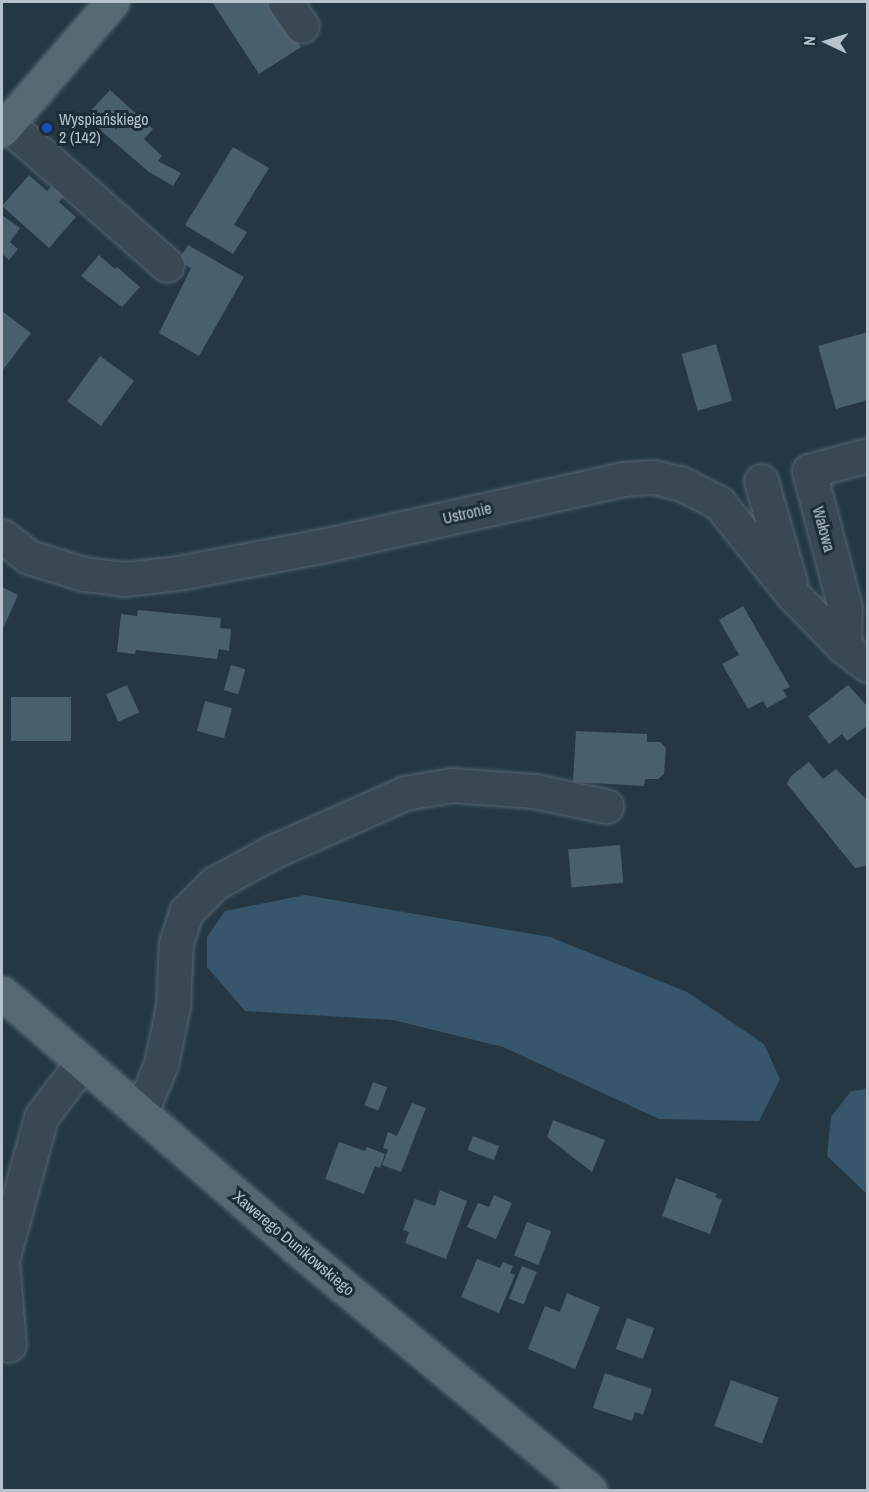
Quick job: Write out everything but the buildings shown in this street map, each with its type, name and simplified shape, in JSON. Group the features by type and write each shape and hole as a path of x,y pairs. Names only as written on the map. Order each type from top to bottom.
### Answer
{"main road":[{"path":"4,127 112,2"},
{"name":"Xawerego Dunikowskiego","path":"2,993 297,1248 590,1491"}],"street":[{"path":"4,127 167,265"},
{"path":"719,503 761,481 809,471 867,454"},
{"name":"Wałowa","path":"809,471 856,656"},
{"name":"Ustronie","path":"2,536 29,556 84,574 124,579 178,573 326,545 623,478 653,477 680,483 719,503 793,595 856,656"},
{"path":"761,481 793,595"},
{"path":"141,1112 161,1064 173,1006 176,943 186,912 215,883 272,852 405,793 452,785 534,791 606,806"},
{"path":"9,1345 2,1260 41,1117 82,1063"}],"water":[{"path":"305,895 550,937 687,992 764,1044 780,1079 759,1121 659,1119 503,1047 393,1020 245,1011 207,967 207,937 225,911"},
{"path":"868,1089 867,1194 827,1156 831,1117 851,1091"}],"place":[{"name":"Wyspiańskiego 2 (142)","path":"47,128"}]}
